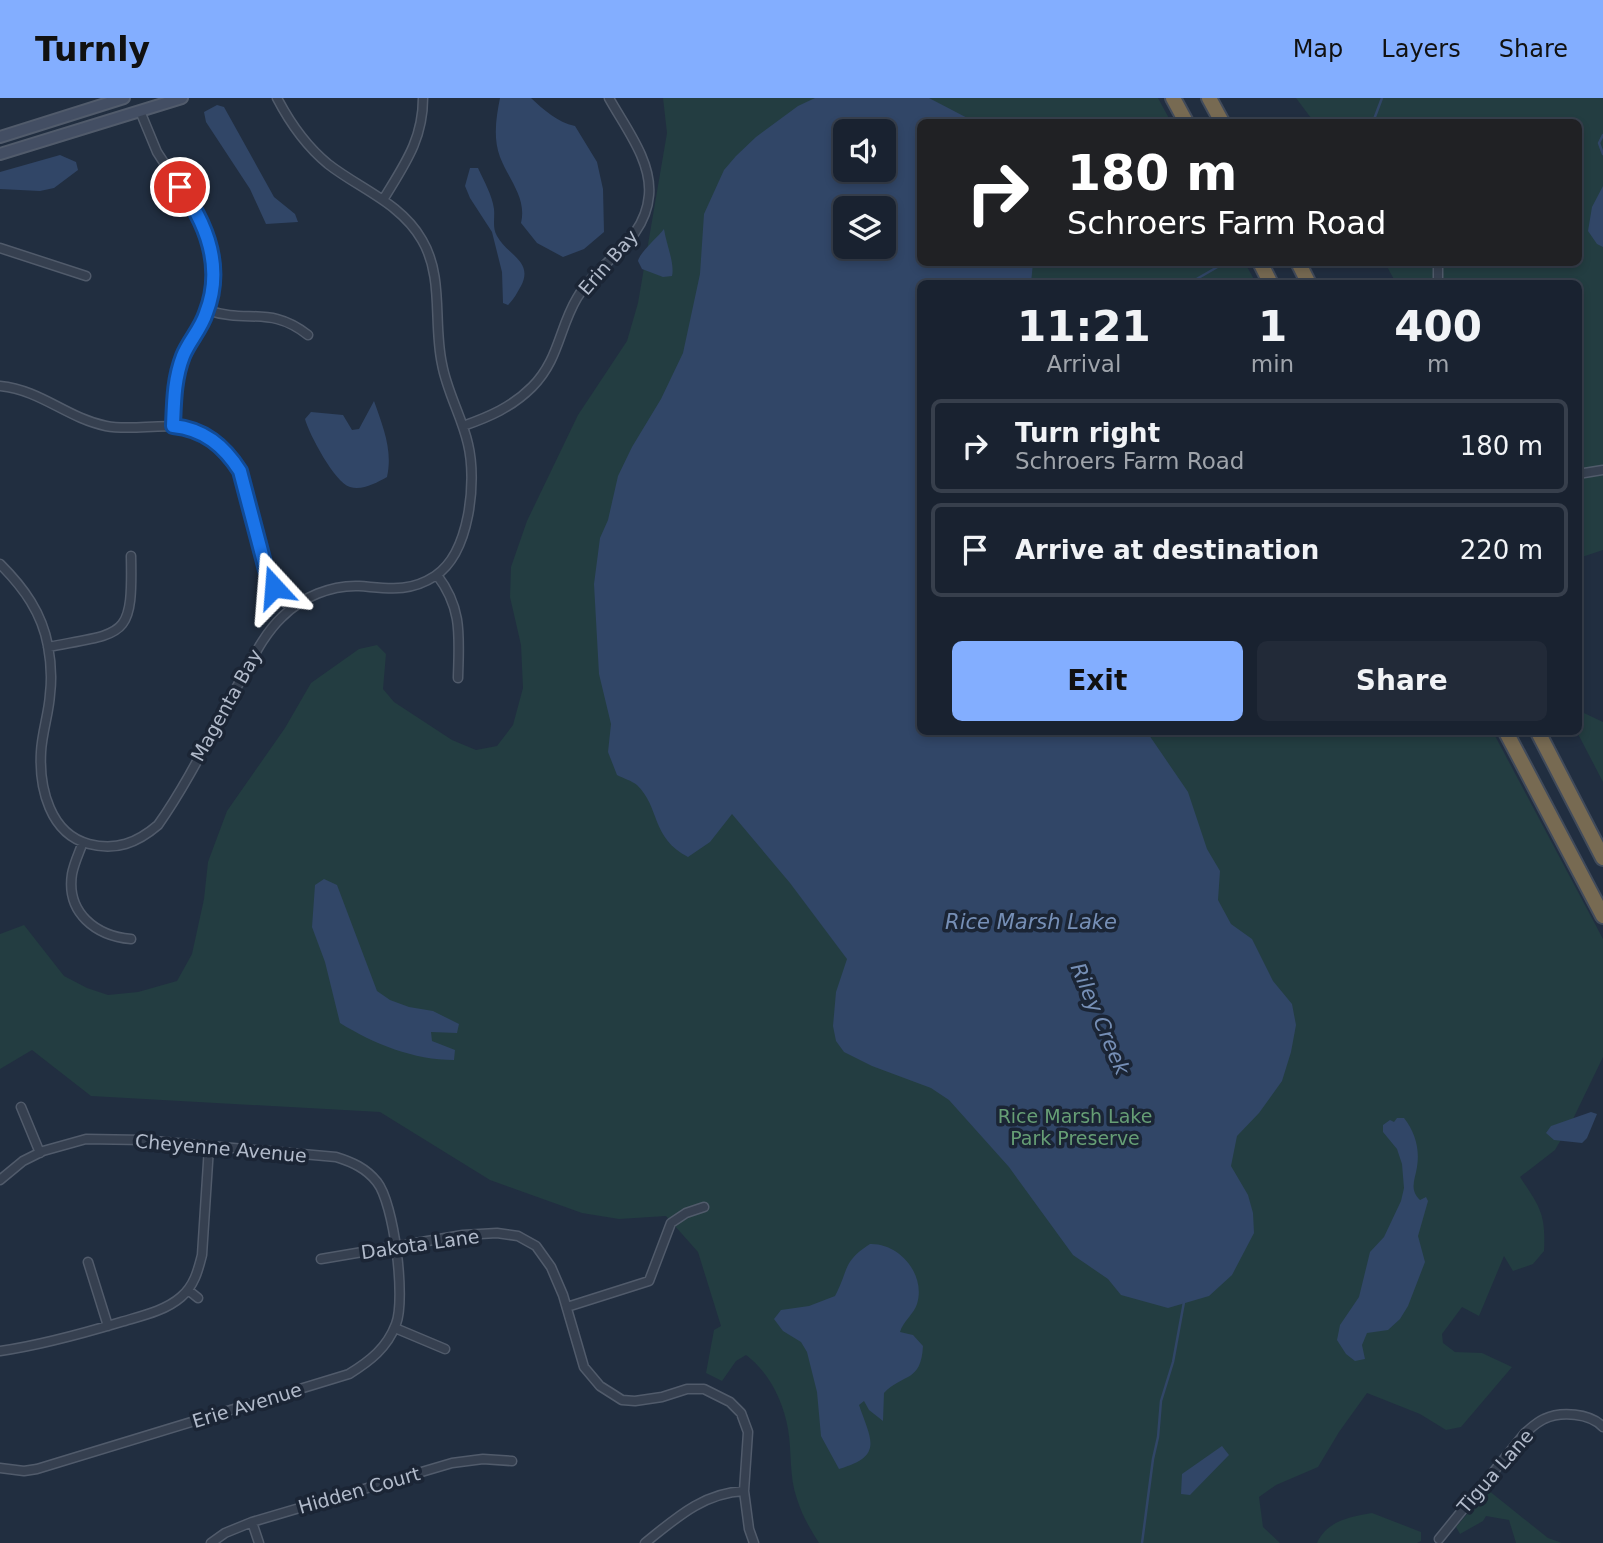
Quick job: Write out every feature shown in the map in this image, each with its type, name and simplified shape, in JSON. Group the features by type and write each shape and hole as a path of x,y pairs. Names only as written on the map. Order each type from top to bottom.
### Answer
{"highway":[{"path":"1173,98 1184,119"},
{"path":"1209,98 1220,119"},
{"path":"1508,735 1603,916"},
{"path":"1540,735 1603,858"}],"main road":[{"path":"0,136 124,98"},
{"path":"0,154 182,98"}],"street":[{"name":"Magenta Bay","path":"48,647 52,672 41,753 41,776 51,813 65,830 83,842 110,847 123,845 136,841 158,825 262,642 291,608 322,592 357,586 398,590 422,583 437,575 462,541 472,474 471,458 442,364 435,279 429,255 413,226 383,200 344,175 311,148 297,132 277,98"},
{"path":"383,200 415,144 422,126 424,98"},
{"name":"Erin Bay","path":"463,426 505,409 533,386 554,357 576,299 597,272 634,236 641,224 649,195 645,166 609,98"},
{"path":"140,111 157,152 192,205 209,238 213,275 212,294 207,310 178,371 173,426"},
{"path":"0,248 86,276"},
{"path":"207,310 227,316 275,317 298,327 308,335"},
{"path":"0,386 32,393 104,426 128,429 173,426 197,431 211,438 232,459 245,486 266,570 283,602 291,608"},
{"path":"1582,473 1603,470"},
{"path":"0,564 24,590 35,608 48,647 105,636 121,628 131,609 131,556"},
{"path":"437,575 450,594 458,621 458,678"},
{"path":"83,842 74,867 71,887 80,914 100,932 131,939"},
{"path":"21,1107 40,1153"},
{"name":"Cheyenne Avenue","path":"0,1180 23,1161 86,1139 143,1140 336,1157 365,1170 378,1183 387,1200 395,1246"},
{"path":"0,1351 47,1344 108,1326 166,1307 188,1290 199,1270 202,1255 209,1147"},
{"path":"567,1307 649,1281 671,1223 686,1213 704,1207"},
{"name":"Dakota Lane","path":"321,1259 474,1234 518,1236 536,1245 551,1267 567,1307 584,1367 600,1386 622,1400 635,1401 662,1397 687,1389 701,1389 717,1394 741,1413 748,1432 744,1491 749,1529 754,1543"},
{"name":"Erie Avenue","path":"0,1468 24,1471 37,1469 349,1374 370,1362 384,1347 395,1328 401,1298 395,1246"},
{"path":"88,1262 108,1326"},
{"path":"188,1290 198,1298"},
{"path":"395,1328 445,1349"},
{"name":"Tigua Lane","path":"1439,1539 1525,1433 1543,1419 1563,1414 1585,1417 1601,1425"},
{"name":"Hidden Court","path":"211,1543 225,1533 252,1522 452,1463 483,1459 512,1461"},
{"path":"645,1543 697,1503 715,1495 744,1491"},
{"path":"252,1522 259,1543"}],"green space":[{"name":"Rice Marsh Lake Park Preserve","path":"663,98 1158,98 1169,119 917,119 917,266 1247,266 1254,280 917,280 917,735 1495,735 1603,939 1603,1057 1555,1150 1520,1177 1543,1219 1544,1251 1533,1264 1513,1271 1504,1256 1479,1316 1462,1307 1442,1334 1443,1343 1455,1352 1482,1353 1512,1367 1461,1427 1446,1430 1420,1414 1367,1393 1318,1467 1276,1485 1259,1497 1263,1527 1280,1543 819,1543 806,1522 797,1499 786,1418 768,1379 746,1355 736,1361 722,1381 706,1373 714,1330 721,1326 698,1252 666,1216 619,1219 582,1213 490,1180 380,1112 91,1096 32,1050 0,1069 0,934 24,925 64,976 108,995 138,992 177,981 192,954 204,899 208,862 227,811 285,728 311,683 359,649 377,645 386,654 383,689 394,702 452,740 476,750 497,746 513,725 523,688 521,645 510,597 511,567 527,521 578,415 627,341 638,303 667,133"},
{"path":"1296,98 1603,98 1603,550 1582,557 1582,280 1394,280 1387,266 1582,266 1582,119 1312,119"},
{"path":"1582,714 1603,722 1603,782 1579,735 1582,735"},
{"path":"1488,1490 1548,1538 1562,1543 1516,1543 1509,1520 1486,1516 1483,1521 1460,1534 1456,1527"},
{"path":"1372,1513 1421,1532 1421,1541 1317,1543 1333,1525 1347,1518"}],"water":[{"path":"500,98 531,98 557,119 575,126 597,162 603,189 604,232 584,249 563,257 537,243 521,223 522,205 496,143"},
{"name":"Rice Marsh Lake","path":"815,98 929,98 969,119 917,119 917,266 1033,266 1031,280 917,280 917,735 1149,735 1188,792 1207,849 1220,871 1218,900 1231,924 1252,939 1273,981 1292,1004 1296,1025 1282,1081 1259,1113 1237,1136 1231,1166 1248,1195 1253,1213 1254,1233 1232,1275 1209,1296 1168,1308 1121,1295 1108,1279 1073,1255 1009,1167 949,1100 931,1088 872,1066 844,1052 836,1041 833,1026 836,992 847,959 790,883 732,814 710,842 688,857 668,841 644,794 635,784 617,775 608,752 611,724 599,674 594,584 600,538 608,520 618,476 683,353 700,274 704,214 724,170 756,137 798,106"},
{"path":"217,105 224,107 274,197 295,214 298,222 266,224 250,189 206,122 204,112"},
{"path":"60,155 76,162 78,170 54,188 40,191 0,189 0,172"},
{"path":"470,168 478,168 490,193 495,233 522,264 524,270 521,286 508,305 503,303 502,272 492,232 465,186"},
{"path":"1603,186 1603,247 1597,244 1588,231 1592,207"},
{"path":"664,229 673,271 672,276 663,277 642,269 638,261 645,249"},
{"path":"374,401 388,448 387,477 364,487 350,487 330,468 305,419 311,412 343,415 352,430 359,429"},
{"path":"324,879 337,885 377,991 390,1000 433,1011 459,1024 457,1033 431,1032 432,1041 455,1050 454,1060 409,1054 367,1038 340,1023 325,962 312,927 315,885"},
{"path":"1591,1112 1597,1114 1587,1138 1582,1143 1554,1140 1546,1133 1551,1126"},
{"path":"1397,1118 1404,1118 1414,1135 1418,1154 1414,1188 1420,1200 1426,1197 1428,1201 1418,1236 1425,1262 1408,1306 1400,1319 1388,1330 1367,1333 1362,1345 1365,1359 1355,1361 1346,1354 1337,1340 1340,1325 1359,1297 1370,1252 1384,1237 1401,1201 1404,1188 1402,1164 1397,1149 1383,1132 1383,1125 1390,1120 1394,1122"},
{"path":"870,1244 891,1249 908,1263 914,1272 918,1282 917,1304 900,1332 913,1335 923,1346 922,1358 915,1372 884,1393 883,1421 869,1410 864,1401 859,1405 870,1437 868,1452 853,1464 839,1469 821,1436 817,1392 807,1352 801,1342 783,1331 774,1319 781,1310 809,1306 835,1296 850,1262"},
{"path":"1222,1446 1229,1455 1190,1495 1181,1494 1182,1474"}],"waterway":[{"name":"Riley Creek","path":"1374,119 1382,98"},
{"name":"Riley Creek","path":"1603,135 1599,143 1603,154"},
{"name":"Riley Creek","path":"1195,280 1219,266"},
{"name":"Riley Creek","path":"1142,1543 1161,1401 1173,1362 1184,1302"}],"route":[{"path":"180,187 202,221 209,238 213,275 207,313 183,356 178,371 173,426 197,431 211,438 222,447 240,471 266,570 274,587"}]}
